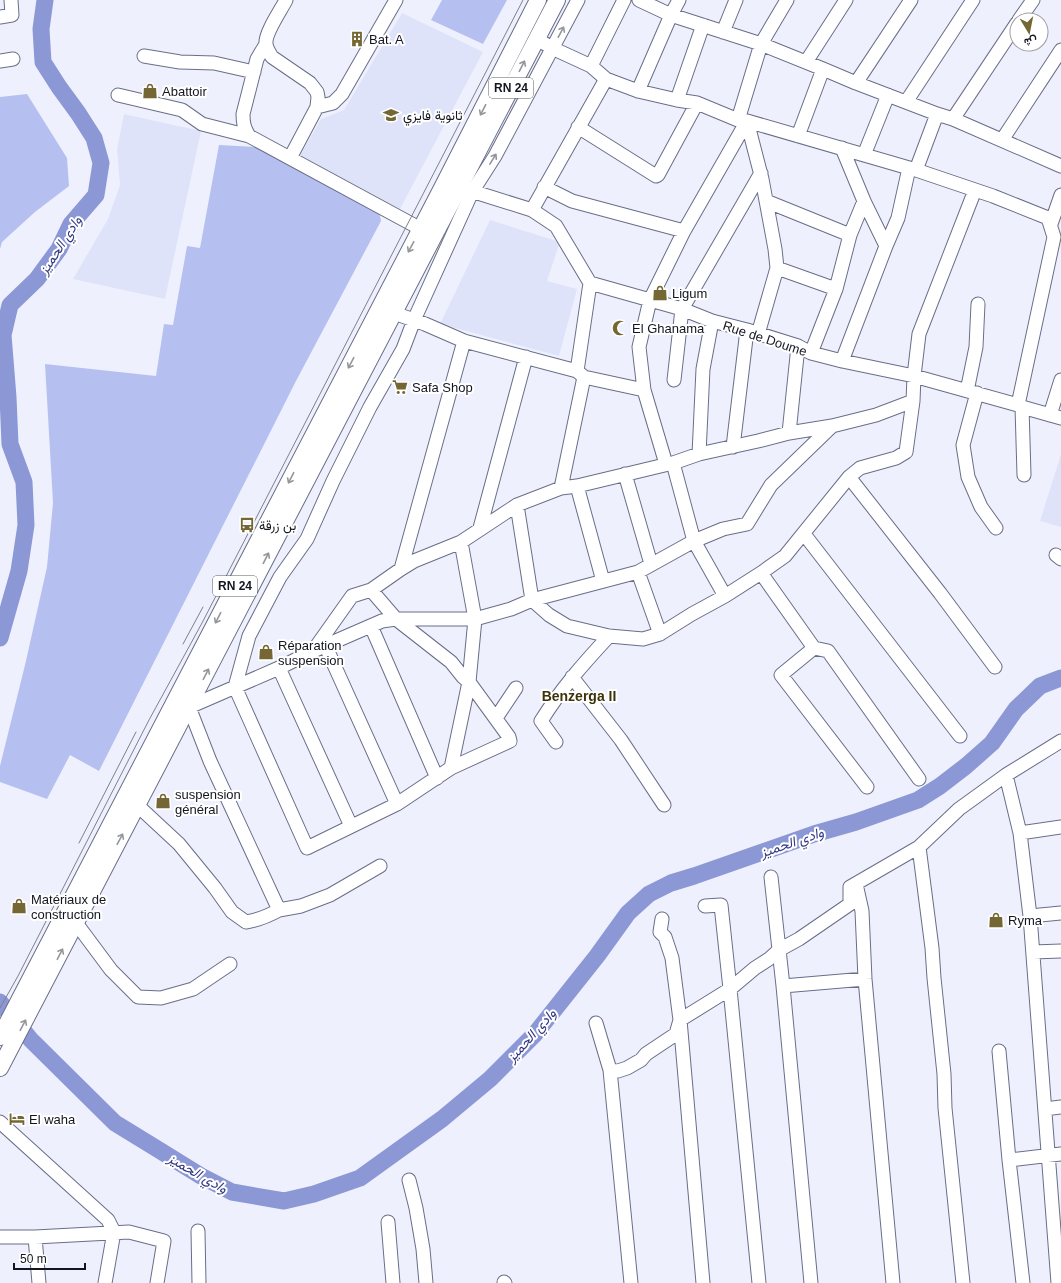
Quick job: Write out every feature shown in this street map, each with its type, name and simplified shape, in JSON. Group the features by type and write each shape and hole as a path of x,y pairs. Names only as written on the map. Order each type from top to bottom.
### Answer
{"main road":[{"name":"RN 24","path":"2,1064 35,986 421,229 458,184 538,0"},
{"name":"RN 24","path":"0,1037 76,923 394,313 458,184 557,0"}],"street":[{"path":"0,17 12,15 11,0"},
{"path":"286,0 266,37 268,51 272,57 314,86 318,97 317,107 290,158"},
{"path":"317,107 333,103 342,94 396,0"},
{"path":"371,590 396,619 451,662 469,682 496,718 509,737 510,741 451,768 397,804 307,848 235,687 249,636 280,577 307,539 370,407 403,348 414,320 458,184 495,156 578,0"},
{"path":"591,66 624,0"},
{"path":"639,0 671,15 761,44 856,83 953,119 1061,166"},
{"path":"638,92 671,15 679,0"},
{"path":"723,32 736,0"},
{"path":"725,596 694,541 670,463 644,390 639,347 650,300 684,230 742,120 761,44 787,0"},
{"path":"806,62 846,0"},
{"path":"856,83 911,0"},
{"path":"906,102 973,0"},
{"path":"1025,12 1033,0"},
{"path":"677,100 703,25"},
{"path":"953,119 1009,36"},
{"path":"536,39 591,66 606,79 638,92 697,103 742,120 912,169 993,196 1048,218 1054,237 1020,406 1024,475"},
{"path":"249,136 245,130 243,114 257,59 266,44"},
{"path":"1002,140 1061,50"},
{"path":"144,56 180,62 214,63 254,72"},
{"path":"798,136 823,69"},
{"path":"532,210 606,79"},
{"path":"118,95 182,110 202,124 249,136 421,229"},
{"path":"864,155 888,95"},
{"path":"578,127 656,176 658,175 697,103"},
{"path":"842,361 898,218 912,169 937,114"},
{"path":"733,446 752,332 777,268 761,173 742,120"},
{"path":"842,148 864,201 886,246"},
{"path":"674,380 682,309 761,173"},
{"path":"458,184 532,210 556,226 590,283 581,374 561,488"},
{"path":"544,187 572,201 684,230"},
{"path":"517,505 532,600 549,615 567,626 609,636 643,639 660,634 761,573 785,556 849,476 860,468 896,458 906,452 913,401 914,376 919,334 975,190"},
{"path":"1051,224 1061,195"},
{"path":"766,201 850,235"},
{"path":"811,352 836,289 850,235 864,201"},
{"path":"777,268 836,289"},
{"name":"Rue de Doume","path":"590,283 682,309 712,321 798,346 811,352 842,361 914,376 1056,416"},
{"path":"978,304 972,392 963,445 968,477 981,507 996,528"},
{"path":"394,313 464,341 644,390"},
{"path":"699,454 703,369 712,321"},
{"path":"401,569 464,341"},
{"path":"789,433 798,346"},
{"path":"480,528 526,357"},
{"path":"1056,416 1061,380"},
{"path":"313,651 352,596 371,590 414,561 461,542 480,528 517,505 561,488 577,486 670,463 699,454 789,433 832,426 876,415 913,401"},
{"path":"279,910 210,761 189,707 382,621 396,619 475,619 511,609 532,600 638,572 694,541 723,529 747,524 771,485 832,426"},
{"path":"625,474 651,564"},
{"path":"849,476 940,593 995,667"},
{"path":"577,486 603,581"},
{"path":"804,534 960,736"},
{"path":"451,768 469,682 475,619 461,542"},
{"path":"638,572 660,634"},
{"path":"761,573 814,648 828,651 919,779"},
{"path":"371,626 437,778"},
{"path":"556,742 541,721 551,704 572,677 609,636"},
{"path":"326,646 397,804"},
{"path":"814,648 781,675 867,787"},
{"path":"279,668 351,826"},
{"path":"572,677 621,740 664,804"},
{"path":"496,718 516,688"},
{"path":"610,1070 618,1071 641,1060 646,1054 676,1034 680,1020 730,989 779,950 799,939 850,904 850,887 919,847 959,809 1006,775 1061,741"},
{"path":"1006,775 1020,833 1030,916 1045,1109 1055,1155 1058,1283"},
{"path":"137,805 179,844 215,888 232,912 246,922 265,918 279,910 301,906 330,895 380,866"},
{"path":"1020,833 1061,827"},
{"path":"919,847 932,948 944,1074 945,1108 963,1283"},
{"path":"771,877 783,986 811,1283"},
{"path":"856,884 862,912 865,979 893,1283"},
{"path":"705,906 721,906 759,1283"},
{"path":"1030,916 1061,913"},
{"path":"662,920 660,932 665,937 672,958 680,1020 703,1283"},
{"path":"76,923 111,970 138,997 161,998 193,989 230,964"},
{"path":"1033,952 1061,951"},
{"path":"783,986 865,979"},
{"path":"596,1023 610,1070 631,1283"},
{"path":"999,1052 1009,1160 1023,1283"},
{"path":"1045,1109 1061,1107"},
{"path":"0,1122 108,1220 114,1232 105,1283"},
{"path":"1009,1160 1055,1155"},
{"path":"409,1180 416,1208 423,1249 426,1283"},
{"path":"388,1222 393,1283"},
{"path":"198,1231 199,1283"},
{"path":"0,1237 35,1237 129,1232 164,1241 157,1283"},
{"path":"35,1237 39,1283"}],"shaded area":[{"path":"442,0 507,0 483,44 431,20"},
{"name":"ثانوية فايزي","path":"402,13 483,52 400,209 299,157 321,119 344,110"},
{"path":"27,94 67,158 69,186 35,212 2,242 0,249 0,97"},
{"path":"124,114 201,131 165,299 73,279 108,219 120,185 117,149"},
{"path":"219,145 257,147 379,211 381,221 296,381 99,771 70,755 47,799 0,782 0,766 47,567 53,503 45,364 156,376 164,324 173,325 187,246 200,248"},
{"path":"490,220 560,242 547,281 577,289 559,356 440,324"},
{"path":"1061,454 1061,527 1040,521"}],"waterway":[{"name":"وادي الحميز","path":"0,638 19,571 26,525 24,482 10,444 3,335 10,305 37,279 59,249 71,224 96,195 101,163 94,138 43,62 41,29 45,0"},
{"name":"وادي الحميز","path":"0,1002 31,1040 115,1123 201,1176 232,1192 284,1201 314,1194 360,1178 442,1119 490,1079 535,1034 597,956 628,913 649,894 671,883 918,800 940,786 966,766 992,743 1016,709 1040,686 1061,678"}],"tram line":[{"path":"0,1008 18,976 149,720 202,623 523,0"},
{"path":"183,644 203,607"},
{"path":"79,843 136,732"}],"place":[{"name":"Bat. A","path":"357,39"},
{"name":"Abattoir","path":"150,91"},
{"name":"ثانوية فايزي","path":"391,115"},
{"name":"Ligum","path":"660,293"},
{"name":"El Ghanama","path":"620,328"},
{"name":"Safa Shop","path":"400,387"},
{"name":"بن زرقة","path":"247,525"},
{"name":"Réparation suspension","path":"266,652"},
{"name":"suspension général","path":"163,801"},
{"name":"Matériaux de construction","path":"19,906"},
{"name":"Ryma","path":"996,920"},
{"name":"El waha","path":"17,1119"}],"district":[{"name":"Benzerga II","path":"579,696"}]}
